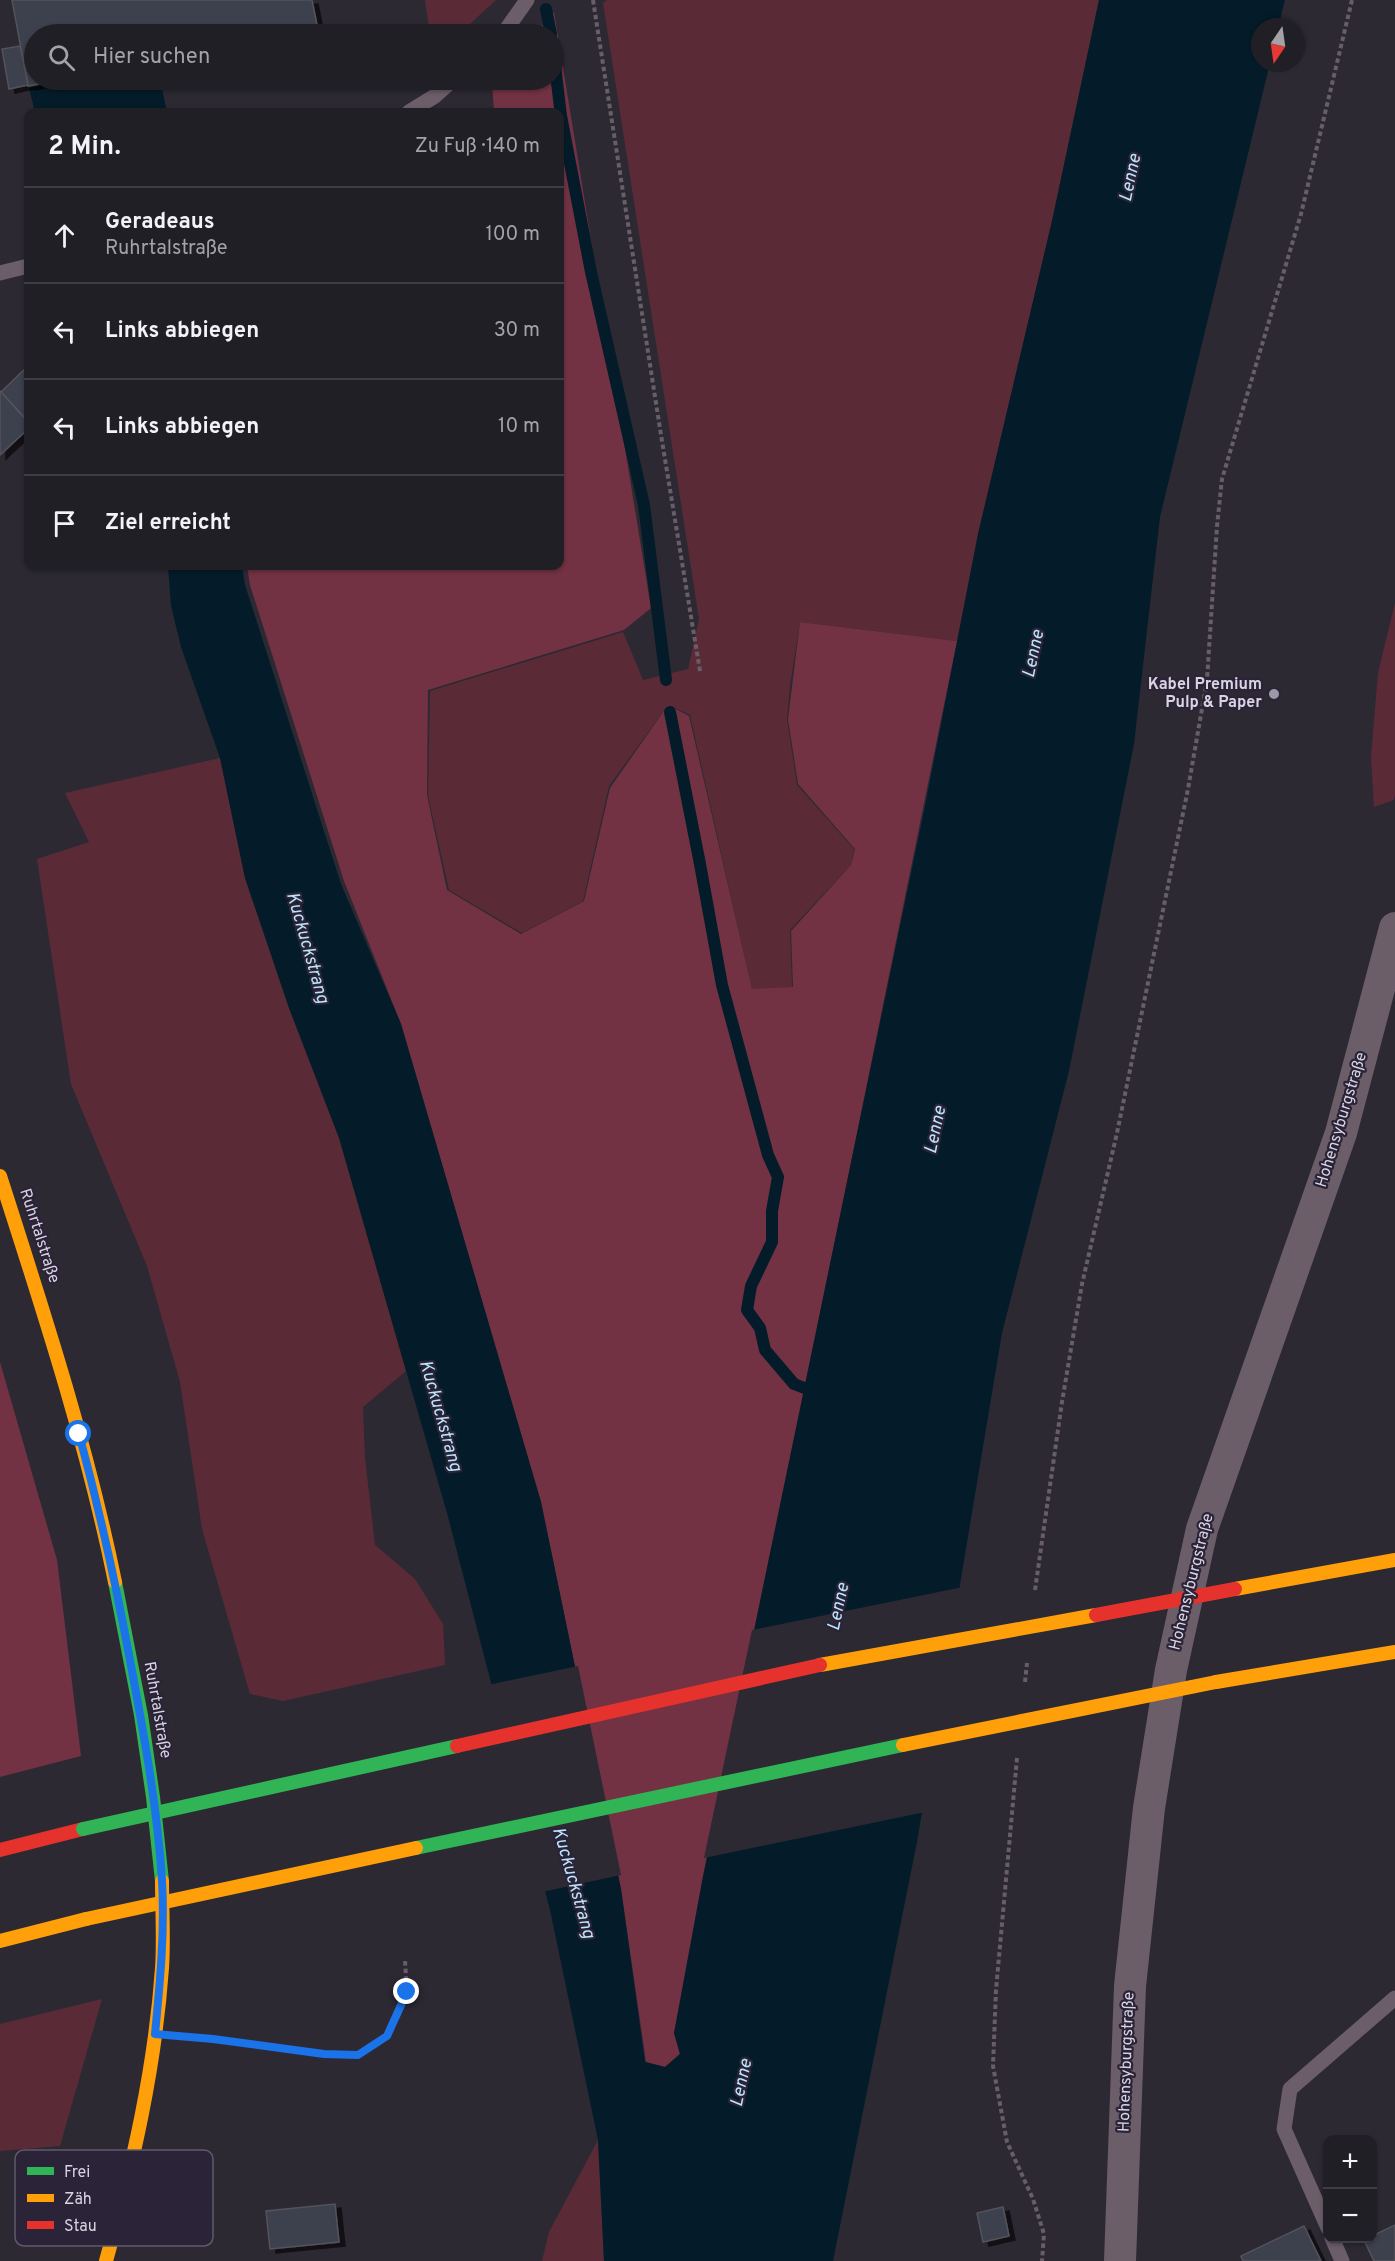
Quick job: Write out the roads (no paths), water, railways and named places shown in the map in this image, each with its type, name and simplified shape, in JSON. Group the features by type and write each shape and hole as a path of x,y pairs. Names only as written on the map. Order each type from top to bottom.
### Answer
{"main road":[{"name":"Ruhrtalstraße","path":"0,1176 40,1300 101,1514 141,1715 153,1797 162,1881 162,1968 145,2107 136,2150"},
{"path":"0,1850 83,1829 795,1670 1395,1560"},
{"path":"0,1941 87,1919 817,1762 1215,1682 1395,1652"},
{"name":"Ruhrtalstraße","path":"106,2261 110,2246"}],"street":[{"name":"Hohensyburgstraße","path":"1120,2261 1130,1986 1149,1808 1171,1670 1202,1529 1341,1133 1395,928"}],"lane":[{"path":"510,24 527,0"},
{"path":"416,108 442,90"},
{"path":"0,273 24,267"},
{"path":"1323,2217 1284,2129 1290,2089 1395,1998"},
{"path":"1334,2243 1342,2261"}],"water":[{"path":"1099,0 1285,0 1280,18 1251,18 1251,72 1268,72 1160,517 1134,744 1069,1071 1002,1333 917,1842 833,2261 604,2261 598,2140 550,1910 447,1513 339,1138 289,1008 245,878 220,758 181,647 171,606 168,570 243,570 245,585 341,884 401,1024 541,1502 621,1889 645,2062 665,2067 680,2054 674,2033 703,1876 926,801 978,534 1052,221"},
{"path":"30,90 162,90 166,108 34,108"}],"waterway":[{"path":"546,9 549,24"},
{"path":"558,90 560,108"},
{"path":"564,132 591,272 644,505 666,680"},
{"path":"670,712 722,985 768,1155 778,1177 772,1211 772,1242 751,1286 747,1310 760,1328 765,1350 794,1384 820,1394"}],"place":[{"name":"Kabel Premium Pulp & Paper","path":"1274,694"}],"water label":[{"name":"Lenne","path":"1131,178"},
{"name":"Lenne","path":"1034,654"},
{"name":"Kuckuckstrang","path":"307,948"},
{"name":"Lenne","path":"936,1130"},
{"name":"Kuckuckstrang","path":"440,1416"},
{"name":"Lenne","path":"839,1607"},
{"name":"Kuckuckstrang","path":"573,1883"},
{"name":"Lenne","path":"742,2083"}]}
